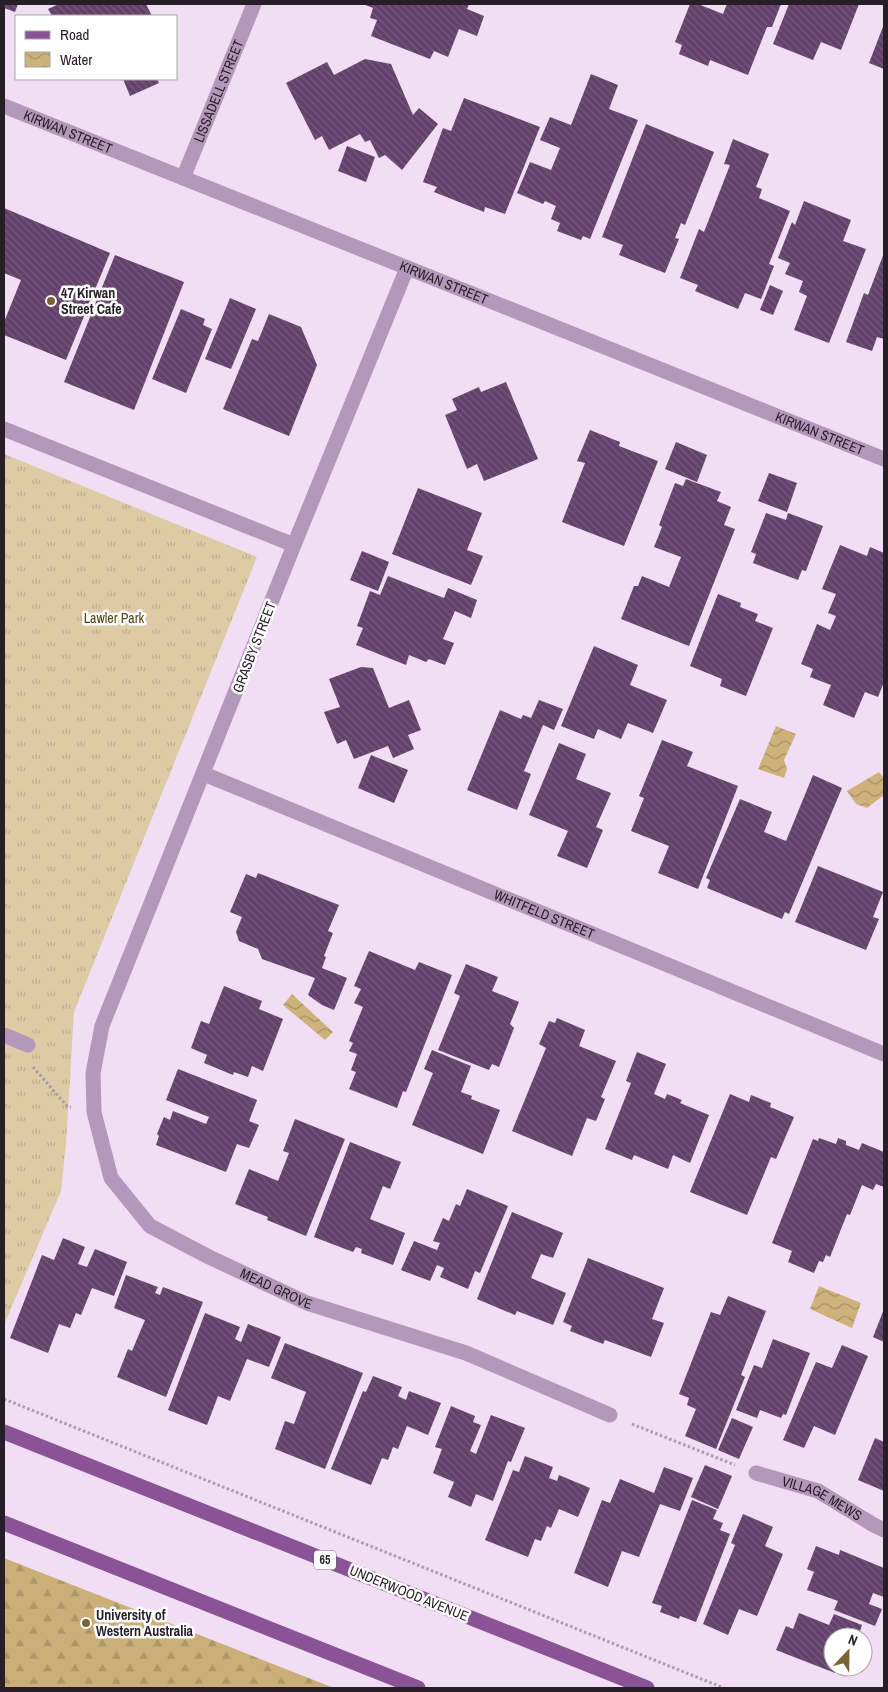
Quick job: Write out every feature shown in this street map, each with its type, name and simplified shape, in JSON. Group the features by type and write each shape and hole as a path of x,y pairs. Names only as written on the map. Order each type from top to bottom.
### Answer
{"main road":[{"name":"UNDERWOOD AVENUE","path":"4,1432 647,1688"},
{"path":"4,1523 418,1688"}],"street":[{"name":"LISSADELL STREET","path":"183,178 254,4"},
{"name":"KIRWAN STREET","path":"4,106 884,459"},
{"name":"GRASBY STREET","path":"102,1026 407,268"},
{"path":"4,429 294,545"},
{"name":"WHITFELD STREET","path":"204,774 884,1054"},
{"name":"MEAD GROVE","path":"102,1026 93,1072 94,1112 110,1178 150,1226 209,1257 307,1302 466,1353 610,1415"},
{"path":"4,1035 28,1045"},
{"name":"VILLAGE MEWS","path":"756,1473 818,1491 884,1530"}],"path":[{"path":"28,1045 29,1063 67,1106 94,1112"},
{"path":"4,1400 724,1688"},
{"path":"610,1415 756,1473"}],"green space":[{"name":"Lawler Park","path":"4,454 257,557 74,1012 66,1144 61,1191 4,1325"},
{"name":"University of Western Australia","path":"4,1558 334,1688 4,1688"}],"water":[{"path":"776,726 796,734 784,760 787,769 784,778 758,769"},
{"path":"879,772 884,778 884,795 867,808 856,804 847,791"},
{"path":"292,994 333,1032 325,1040 283,1005"},
{"path":"819,1286 861,1303 852,1328 810,1309"}],"building":[{"path":"4,4 18,4 15,12 4,8"},
{"path":"59,4 146,4 152,15 51,15 48,9"},
{"path":"363,4 469,4 467,9 484,16 477,36 459,29 448,57 434,51 430,59 371,36 377,20 370,18 373,8"},
{"path":"690,4 698,4 723,14 727,4 781,4 772,27 767,27 748,75 710,60 708,66 679,54 682,45 675,42"},
{"path":"789,4 859,4 841,50 821,42 813,60 773,44"},
{"path":"884,24 884,69 869,63"},
{"path":"365,59 391,64 413,115 419,108 438,124 402,170 385,155 379,158 370,140 365,142 360,134 329,150 322,136 315,140 286,83 327,62 334,75"},
{"path":"591,74 618,85 609,109 638,120 590,239 583,236 581,240 557,231 560,223 551,219 556,206 545,201 543,204 517,193 530,162 551,170 560,148 540,140 550,117 571,125"},
{"path":"123,80 158,80 159,83 130,96"},
{"path":"464,98 540,127 505,214 485,207 484,212 434,192 437,187 423,182 443,128 451,131"},
{"path":"646,124 714,152 685,225 681,223 675,238 679,239 665,273 619,255 623,245 602,237"},
{"path":"733,139 769,154 756,187 762,189 759,198 790,211 769,264 774,266 761,299 745,293 738,309 695,291 698,285 680,278 699,229 704,232 730,165 724,164"},
{"path":"347,146 375,157 366,182 338,171"},
{"path":"804,201 851,220 843,241 866,249 829,343 794,330 807,296 799,292 803,281 785,274 790,263 778,258 792,222 795,225"},
{"name":"47 Kirwan Street Cafe","path":"4,208 110,253 66,360 4,335 4,322 21,280 4,273"},
{"path":"884,253 884,339 877,337 872,351 846,342 864,293 868,295"},
{"path":"115,255 184,282 134,410 64,382"},
{"path":"770,285 783,291 773,315 760,310"},
{"path":"230,298 256,309 231,369 205,359"},
{"path":"181,309 205,319 203,325 212,329 186,393 152,379"},
{"path":"269,314 301,327 317,365 289,436 223,409 252,339 258,341"},
{"path":"506,382 538,459 484,481 477,464 467,469 445,415 457,410 452,399 479,387 481,392"},
{"path":"590,430 620,442 619,446 658,461 624,546 562,522 585,463 577,461"},
{"path":"676,442 707,455 697,482 665,469"},
{"path":"769,473 797,483 787,512 758,501"},
{"path":"686,479 721,492 717,501 731,507 724,525 735,529 689,646 621,619 634,586 638,586 642,576 669,587 681,557 654,547 662,527 659,525 675,483 683,486"},
{"path":"418,488 482,513 467,550 483,556 471,585 392,554"},
{"path":"766,513 786,520 788,513 823,526 806,571 802,570 798,580 753,563 756,554 751,552"},
{"path":"840,545 867,556 870,547 884,553 884,682 878,697 865,692 854,718 823,705 831,685 810,677 813,669 801,664 817,624 830,630 836,616 828,613 836,594 822,589"},
{"path":"362,551 389,562 378,591 350,580"},
{"path":"388,576 444,598 448,588 477,600 471,618 455,611 443,639 454,643 445,665 429,659 426,662 409,655 406,665 356,645 363,628 357,626 370,591 380,595"},
{"path":"718,594 741,603 740,607 758,614 755,621 773,628 746,696 720,686 722,679 690,666"},
{"path":"594,646 638,665 630,685 667,700 653,733 628,723 621,739 598,729 594,739 561,726"},
{"path":"361,667 373,668 389,708 409,700 421,730 408,735 414,749 393,758 388,746 354,759 346,740 337,744 324,712 340,707 329,679"},
{"path":"539,700 563,709 554,730 543,725 524,771 531,774 517,810 467,790 500,710 521,719 523,715 531,718"},
{"path":"662,740 693,752 687,766 738,786 698,889 658,873 669,846 631,831 644,798 639,796"},
{"path":"559,743 586,754 576,779 611,793 596,827 603,830 587,868 557,856 568,831 529,815"},
{"path":"371,755 408,770 394,803 358,788"},
{"path":"813,775 842,788 789,914 785,912 782,919 707,888 710,880 706,878 740,799 772,812 764,832 786,841"},
{"path":"818,866 883,892 873,917 879,919 866,950 795,922"},
{"path":"258,873 339,905 328,931 333,933 324,956 326,957 322,968 347,978 334,1010 322,1005 308,995 315,978 262,959 258,949 239,941 236,932 242,917 230,912 246,874 256,878"},
{"path":"369,951 415,970 419,962 452,975 406,1092 403,1091 397,1108 349,1089 356,1072 351,1070 357,1054 349,1051 353,1043 349,1041 363,1007 354,1003 361,989 354,986"},
{"path":"466,964 498,977 492,991 519,1002 510,1024 514,1028 499,1067 492,1064 489,1070 438,1050 460,996 454,993"},
{"path":"224,986 262,1001 259,1009 283,1019 263,1071 252,1066 248,1077 234,1072 233,1075 204,1063 207,1055 191,1048 201,1021 209,1024"},
{"path":"557,1018 585,1030 579,1046 616,1061 601,1097 605,1099 596,1121 587,1118 572,1156 512,1131 546,1048 539,1044 549,1021 555,1023"},
{"path":"432,1050 471,1066 461,1092 472,1096 471,1099 500,1110 483,1154 412,1125 433,1073 424,1069"},
{"path":"637,1052 666,1064 654,1094 665,1099 667,1094 682,1100 680,1103 709,1115 690,1163 673,1155 668,1169 634,1155 632,1160 605,1149 631,1083 626,1081"},
{"path":"178,1069 257,1100 249,1121 259,1125 249,1148 237,1144 226,1172 156,1145 159,1136 157,1134 164,1117 170,1120 173,1111 206,1124 209,1117 166,1100"},
{"path":"730,1094 749,1102 751,1095 771,1103 770,1107 794,1117 776,1159 771,1157 747,1215 690,1192"},
{"path":"295,1119 345,1139 306,1236 267,1220 268,1217 235,1204 249,1169 278,1181 289,1153 283,1151"},
{"path":"819,1138 836,1144 838,1138 846,1141 846,1145 859,1150 862,1143 884,1152 884,1187 876,1184 873,1190 862,1185 850,1215 847,1214 830,1257 826,1255 823,1262 819,1261 814,1273 788,1262 792,1251 772,1243 813,1139 818,1141"},
{"path":"350,1142 401,1162 390,1189 383,1186 370,1219 405,1233 393,1265 361,1253 362,1249 356,1247 353,1252 314,1237"},
{"path":"467,1189 508,1206 480,1273 475,1271 468,1289 440,1277 444,1268 437,1265 430,1281 401,1270 414,1241 437,1250 440,1243 433,1241 443,1218 449,1221 456,1204 460,1206"},
{"path":"512,1212 563,1233 553,1258 541,1254 531,1278 566,1293 553,1325 517,1311 515,1315 477,1299"},
{"path":"63,1238 85,1247 78,1264 87,1267 95,1249 127,1262 114,1296 92,1288 81,1315 76,1313 70,1328 59,1324 48,1353 10,1338 42,1255 54,1260"},
{"path":"588,1258 664,1288 652,1319 664,1323 651,1357 605,1340 603,1344 570,1331 572,1326 563,1322"},
{"path":"126,1275 158,1287 155,1293 160,1295 163,1287 203,1302 166,1397 117,1377 128,1349 132,1351 145,1320 114,1308"},
{"path":"728,1296 766,1311 741,1375 745,1377 716,1449 685,1436 696,1409 687,1405 689,1398 679,1394 711,1312 720,1315"},
{"path":"884,1309 884,1342 873,1337"},
{"path":"205,1313 240,1327 235,1339 241,1342 248,1324 281,1337 269,1367 247,1359 230,1401 218,1396 207,1425 168,1410"},
{"path":"773,1339 810,1353 786,1415 783,1414 781,1418 760,1410 757,1418 736,1410 754,1365 762,1368"},
{"path":"285,1343 363,1373 325,1469 275,1449 285,1421 294,1424 306,1392 271,1378"},
{"path":"842,1345 868,1356 835,1435 814,1426 804,1448 783,1440 816,1362 832,1368"},
{"path":"373,1376 402,1387 398,1396 406,1400 409,1391 441,1403 428,1435 407,1426 398,1449 393,1447 388,1460 382,1458 371,1485 331,1469 363,1391 366,1392"},
{"path":"451,1406 475,1416 473,1422 481,1425 470,1451 476,1454 491,1415 525,1428 511,1462 508,1461 493,1501 476,1494 471,1507 448,1497 454,1482 433,1473 442,1449 435,1447"},
{"path":"732,1418 753,1427 739,1459 718,1450"},
{"path":"875,1438 884,1442 884,1491 858,1480"},
{"path":"525,1456 553,1467 549,1478 557,1481 559,1475 590,1488 578,1517 559,1509 551,1528 547,1526 541,1541 535,1539 528,1557 485,1540 513,1470 519,1472"},
{"path":"705,1465 732,1476 718,1509 691,1497"},
{"path":"664,1467 693,1478 680,1511 660,1504 639,1557 622,1551 608,1587 574,1573 602,1500 610,1503 620,1479 654,1493"},
{"path":"692,1500 717,1510 713,1519 723,1523 720,1530 730,1534 696,1622 680,1616 679,1619 660,1612 662,1606 652,1603"},
{"path":"743,1514 773,1527 765,1546 783,1554 757,1616 739,1609 728,1635 703,1624 735,1545 731,1543"},
{"path":"816,1546 839,1555 840,1550 884,1568 884,1597 873,1593 869,1604 882,1609 875,1626 834,1610 838,1601 807,1590 814,1572 807,1569"},
{"path":"799,1613 829,1625 834,1614 862,1625 861,1627 823,1627 823,1668 776,1650 786,1626 793,1629"}],"place":[{"name":"47 Kirwan Street Cafe","path":"51,301"},
{"name":"University of Western Australia","path":"86,1623"}]}
